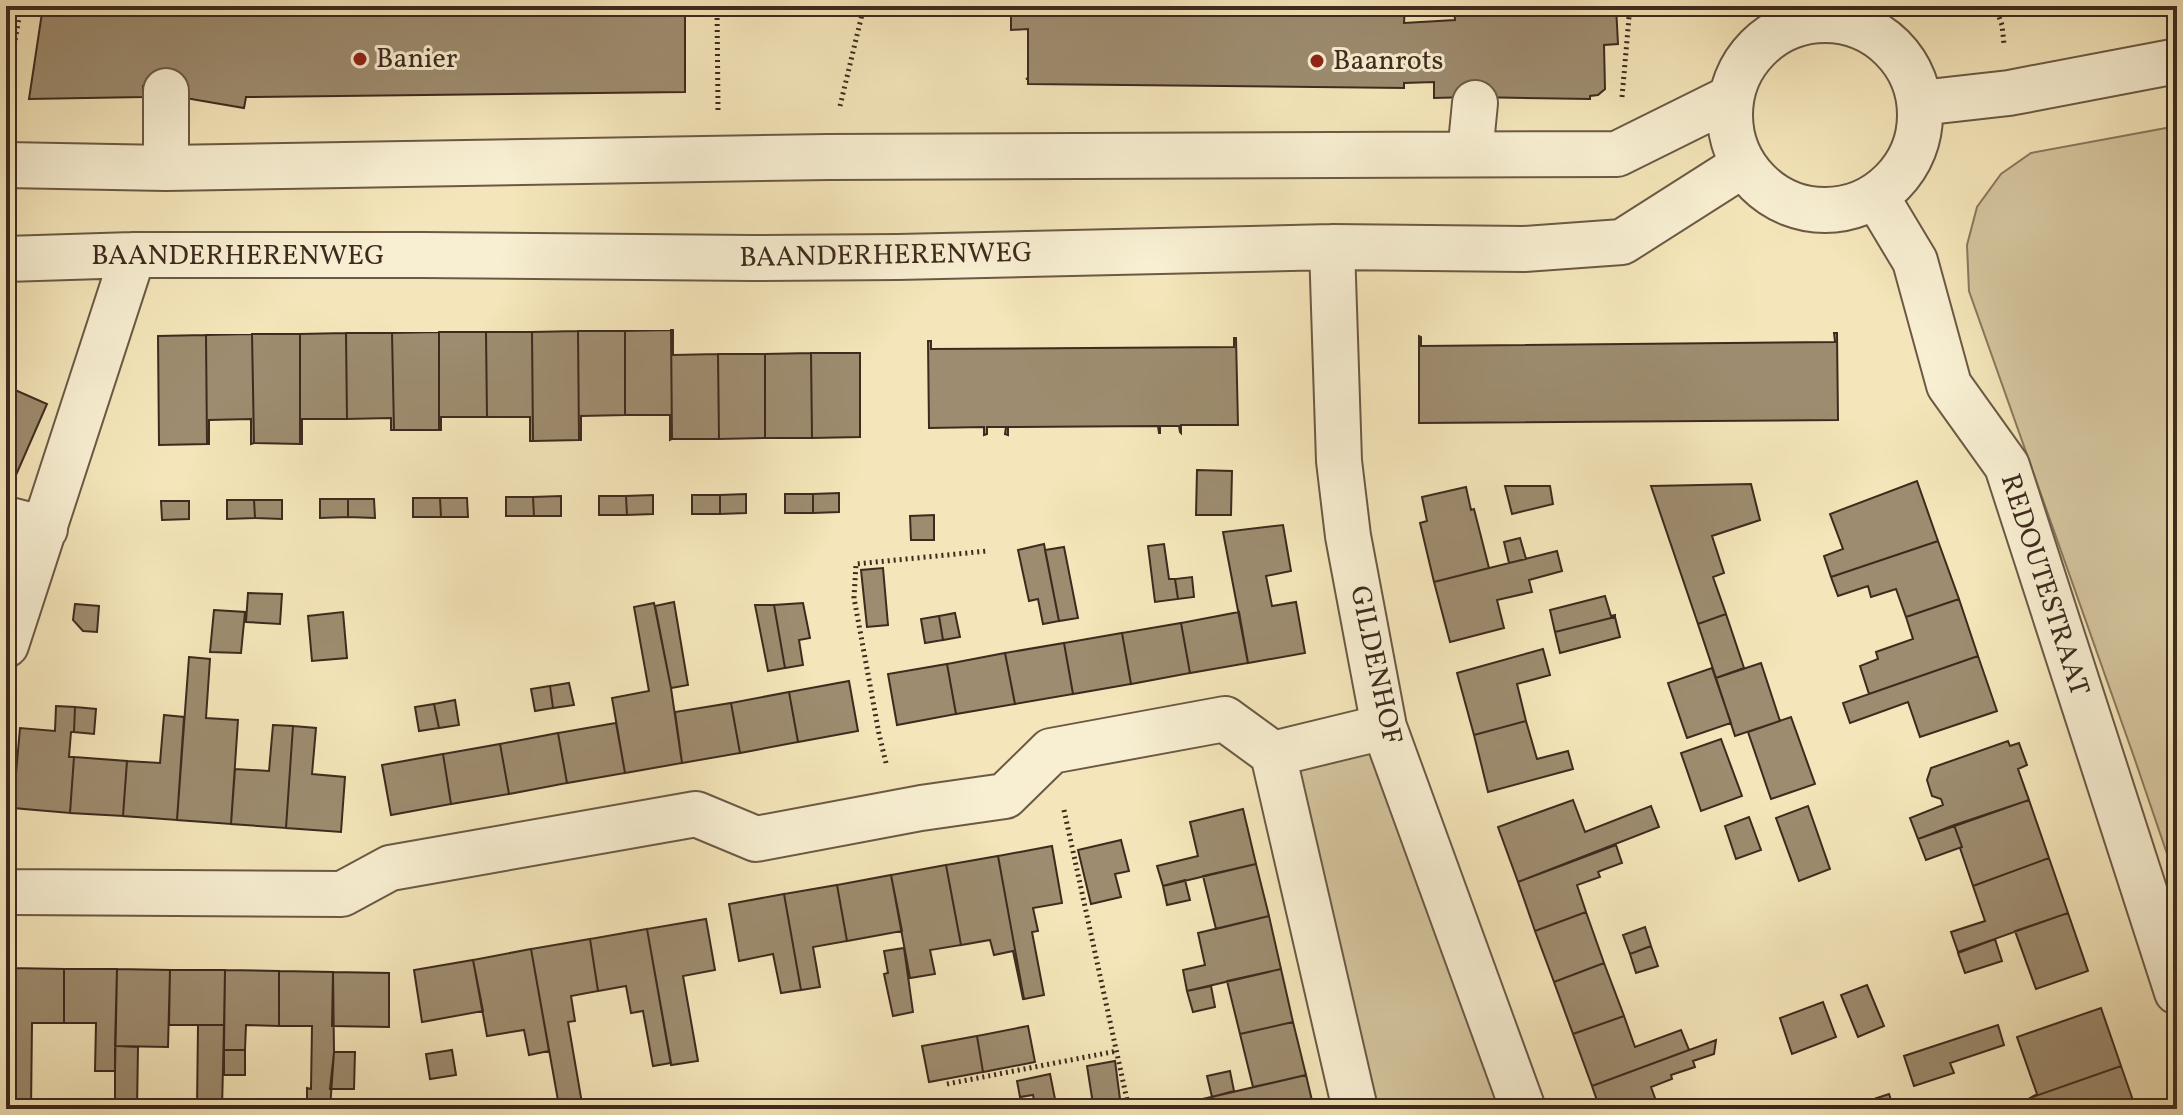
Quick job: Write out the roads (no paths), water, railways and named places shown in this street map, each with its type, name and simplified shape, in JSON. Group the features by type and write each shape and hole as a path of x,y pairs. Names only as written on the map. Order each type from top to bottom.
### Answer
{"street":[{"path":"1791,15 1827,18 1861,26 1890,43 1910,71 1920,103 1918,139 1902,172 1876,196 1853,206 1828,211 1803,208 1780,199 1759,184 1743,165 1731,132 1730,98 1742,66 1791,15"},
{"path":"1920,103 2009,93 2177,61"},
{"path":"166,91 166,168"},
{"path":"6,165 166,168 718,159 1617,154 1730,98"},
{"path":"1470,154 1475,103"},
{"name":"BAANDERHERENWEG","path":"6,259 133,255 883,258 1332,247 1524,249 1622,242 1743,165"},
{"name":"REDOUTESTRAAT","path":"1876,196 1915,261 1949,385 2007,466 2177,992"},
{"name":"GILDENHOF","path":"1332,247 1339,461 1348,536 1384,727 1523,1109"},
{"path":"6,645 26,524 133,255"},
{"path":"6,890 342,894 390,868 696,814 756,839 921,808 1005,796 1051,751 1225,719 1273,754 1355,1109"},
{"path":"1273,754 1384,727"}],"place":[{"name":"Banier","path":"360,59"},
{"name":"Baanrots","path":"1317,61"}]}
